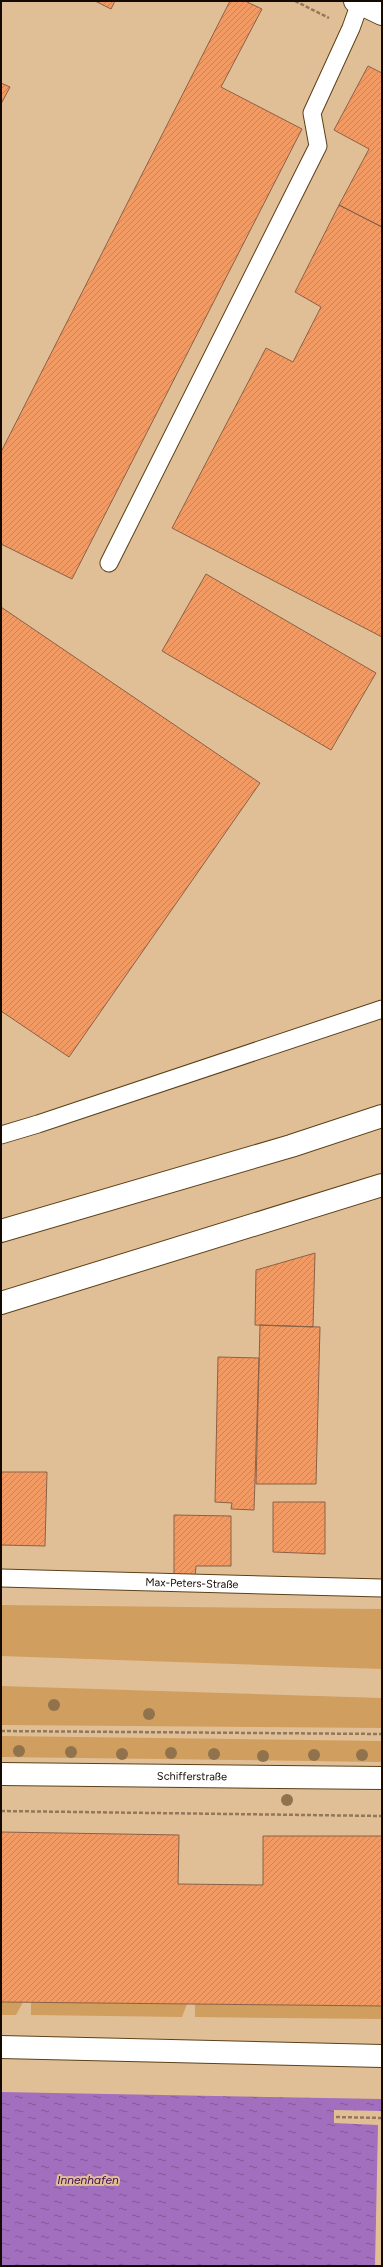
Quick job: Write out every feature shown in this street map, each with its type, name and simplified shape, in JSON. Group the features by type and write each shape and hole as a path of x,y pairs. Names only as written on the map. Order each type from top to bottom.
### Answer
{"main road":[{"path":"358,2 382,14"},
{"path":"1,1231 291,1146 382,1116"},
{"path":"1,1303 382,1185"},
{"name":"Schifferstraße","path":"1,1774 382,1778"},
{"path":"1,2047 382,2056"}],"lane":[{"path":"109,563 318,146 312,113 351,28 358,2"},
{"path":"1,1135 382,1009"},
{"name":"Max-Peters-Straße","path":"1,1578 382,1588"}],"path":[{"path":"1,1731 382,1734"},
{"path":"1,1811 382,1816"},
{"path":"336,2117 382,2118"}],"shaded area":[{"path":"1,1605 382,1609 382,1669 1,1656"},
{"path":"1,1686 382,1698 382,1728 1,1725"},
{"path":"1,1736 382,1741 382,1762 1,1757"},
{"path":"1,2002 23,2002 16,2015 1,2015"},
{"path":"31,2002 187,2004 182,2017 31,2015"},
{"path":"195,2004 382,2006 382,2019 195,2017"}],"water":[{"name":"Innenhafen","path":"1,2092 382,2099 382,2266 1,2266"}],"pier":[{"path":"334,2110 382,2111 382,2266 375,2266 378,2125 334,2123"}],"building":[{"path":"95,1 115,1 111,9"},
{"path":"230,1 245,1 262,9 221,87 302,129 72,579 1,544 1,452"},
{"path":"368,66 382,73 382,227 339,205 369,149 334,130"},
{"path":"1,83 10,87 1,104"},
{"path":"339,205 382,227 382,637 172,528 266,348 293,362 321,307 295,292"},
{"path":"206,574 376,673 331,750 162,651"},
{"path":"1,607 260,783 69,1057 1,1011"},
{"path":"315,1253 313,1327 255,1325 256,1270"},
{"path":"260,1325 320,1327 316,1484 256,1484"},
{"path":"218,1357 259,1358 254,1510 231,1509 232,1503 215,1502"},
{"path":"1,1472 47,1472 45,1546 1,1545"},
{"path":"273,1502 325,1502 325,1554 273,1552"},
{"path":"174,1515 231,1516 231,1566 196,1566 195,1578 174,1578"},
{"path":"1,1832 179,1835 178,1884 263,1885 263,1836 382,1836 382,2006 1,2002"}]}
